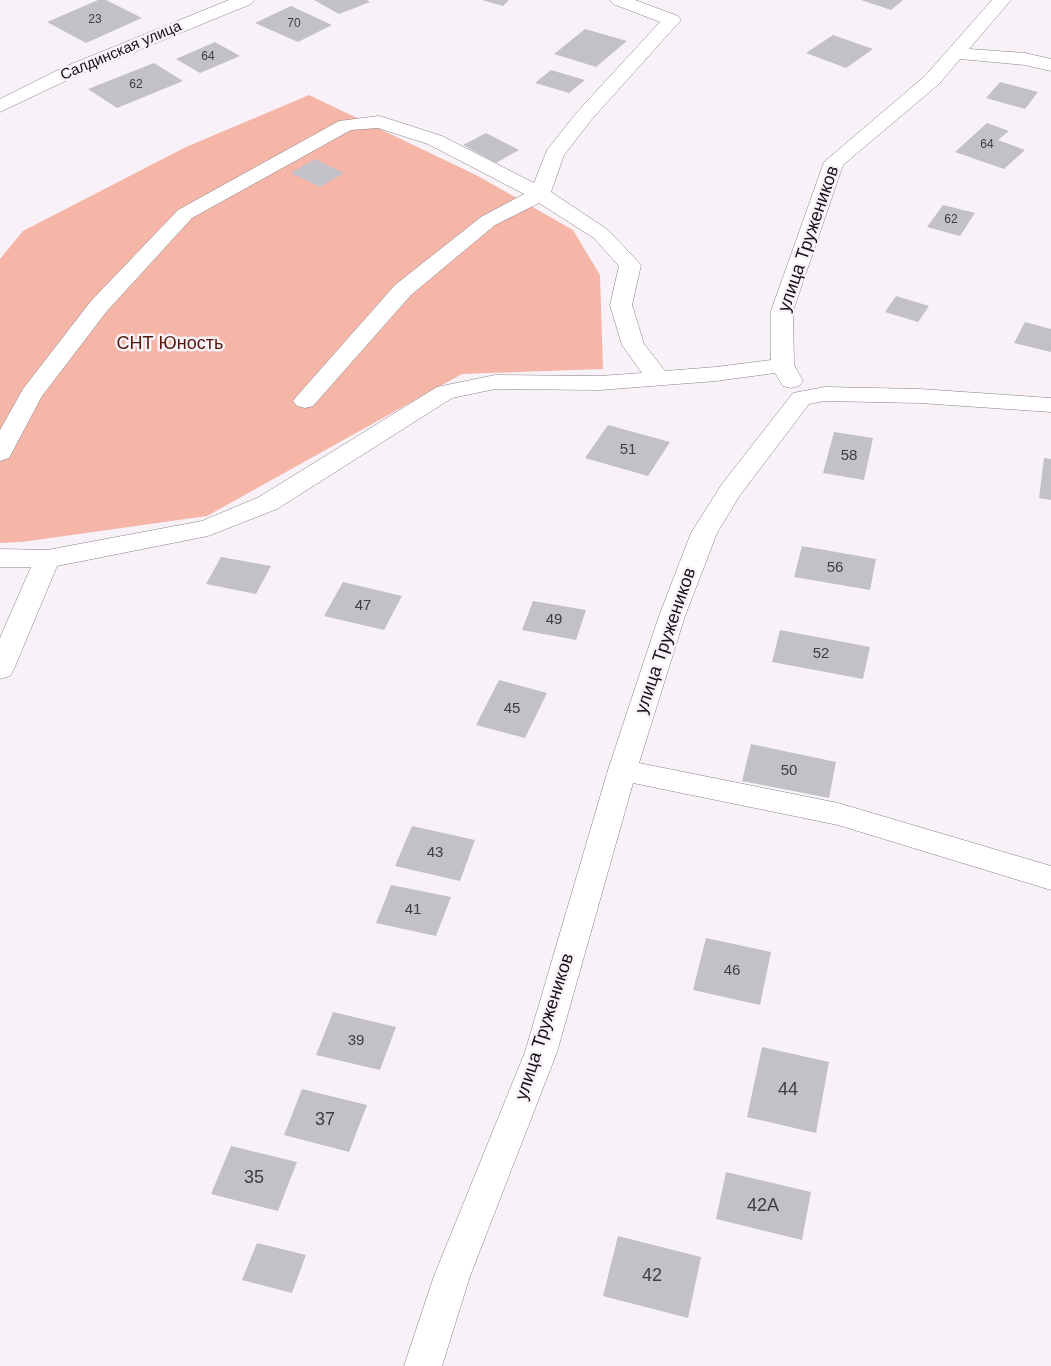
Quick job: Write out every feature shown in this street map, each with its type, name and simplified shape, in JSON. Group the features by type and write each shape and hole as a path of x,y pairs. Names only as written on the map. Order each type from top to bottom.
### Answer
{"street":[{"name":"Салдинская улица","path":"0,106 71,71 244,0"},
{"path":"305,401 403,290 488,221 540,194 554,154 585,115 674,14 619,0"},
{"name":"улица Тружеников","path":"782,366 782,311 834,162 932,80 1002,0"},
{"path":"955,53 1025,59 1051,65"},
{"path":"0,453 31,394 99,306 185,214 346,125 379,122 435,140 540,194 560,209 601,234 630,265 621,305 633,345 658,378"},
{"path":"0,558 47,559 208,528 268,503 445,392 495,382 600,383 782,366 801,398 825,394 920,396 1051,405"},
{"name":"улица Тружеников","path":"424,1366 452,1276 541,1052 622,770 672,616 704,533 732,490 801,398"},
{"path":"0,669 47,559"},
{"path":"622,770 838,814 1051,878"}],"green space":[{"name":"СНТ Юность","path":"309,95 478,176 573,230 600,275 603,369 462,374 207,516 22,542 0,543 0,259 23,231 186,147"}],"building":[{"path":"98,0 106,0 142,18 86,43 47,22"},
{"path":"314,0 367,0 370,2 339,14"},
{"path":"482,0 509,0 503,6"},
{"path":"861,0 903,0 891,10"},
{"path":"291,6 332,25 298,42 255,23"},
{"path":"585,29 627,41 596,67 554,54"},
{"path":"833,35 873,49 846,68 806,53"},
{"path":"215,42 240,56 200,73 176,59"},
{"path":"154,63 183,81 117,108 88,89"},
{"path":"551,70 585,80 569,93 535,83"},
{"path":"1000,82 1038,92 1025,109 986,98"},
{"path":"987,123 1009,131 998,140 1025,150 1004,169 955,152"},
{"path":"486,133 519,150 496,163 463,145"},
{"path":"315,159 344,173 320,187 291,173"},
{"path":"943,205 975,213 960,236 927,227"},
{"path":"896,296 929,306 918,322 885,312"},
{"path":"1025,322 1051,329 1051,352 1014,343"},
{"path":"608,425 670,442 648,476 585,458"},
{"path":"834,432 873,438 864,480 823,473"},
{"path":"1044,458 1051,459 1051,500 1039,498"},
{"path":"802,546 876,559 870,590 794,577"},
{"path":"221,557 271,566 256,594 206,584"},
{"path":"343,582 402,596 384,630 324,616"},
{"path":"533,601 586,610 576,640 522,630"},
{"path":"780,630 870,647 863,679 772,662"},
{"path":"499,680 547,693 525,738 476,725"},
{"path":"751,744 836,762 829,798 742,781"},
{"path":"412,826 475,840 460,881 395,866"},
{"path":"391,885 451,897 436,936 376,923"},
{"path":"706,938 771,952 760,1005 693,990"},
{"path":"333,1012 396,1027 380,1070 316,1055"},
{"path":"762,1047 829,1062 816,1133 747,1117"},
{"path":"302,1089 367,1105 349,1152 284,1135"},
{"path":"231,1146 297,1162 278,1211 211,1194"},
{"path":"726,1172 811,1192 802,1240 716,1219"},
{"path":"618,1236 701,1257 688,1318 603,1296"},
{"path":"257,1243 306,1255 292,1293 242,1280"}]}
